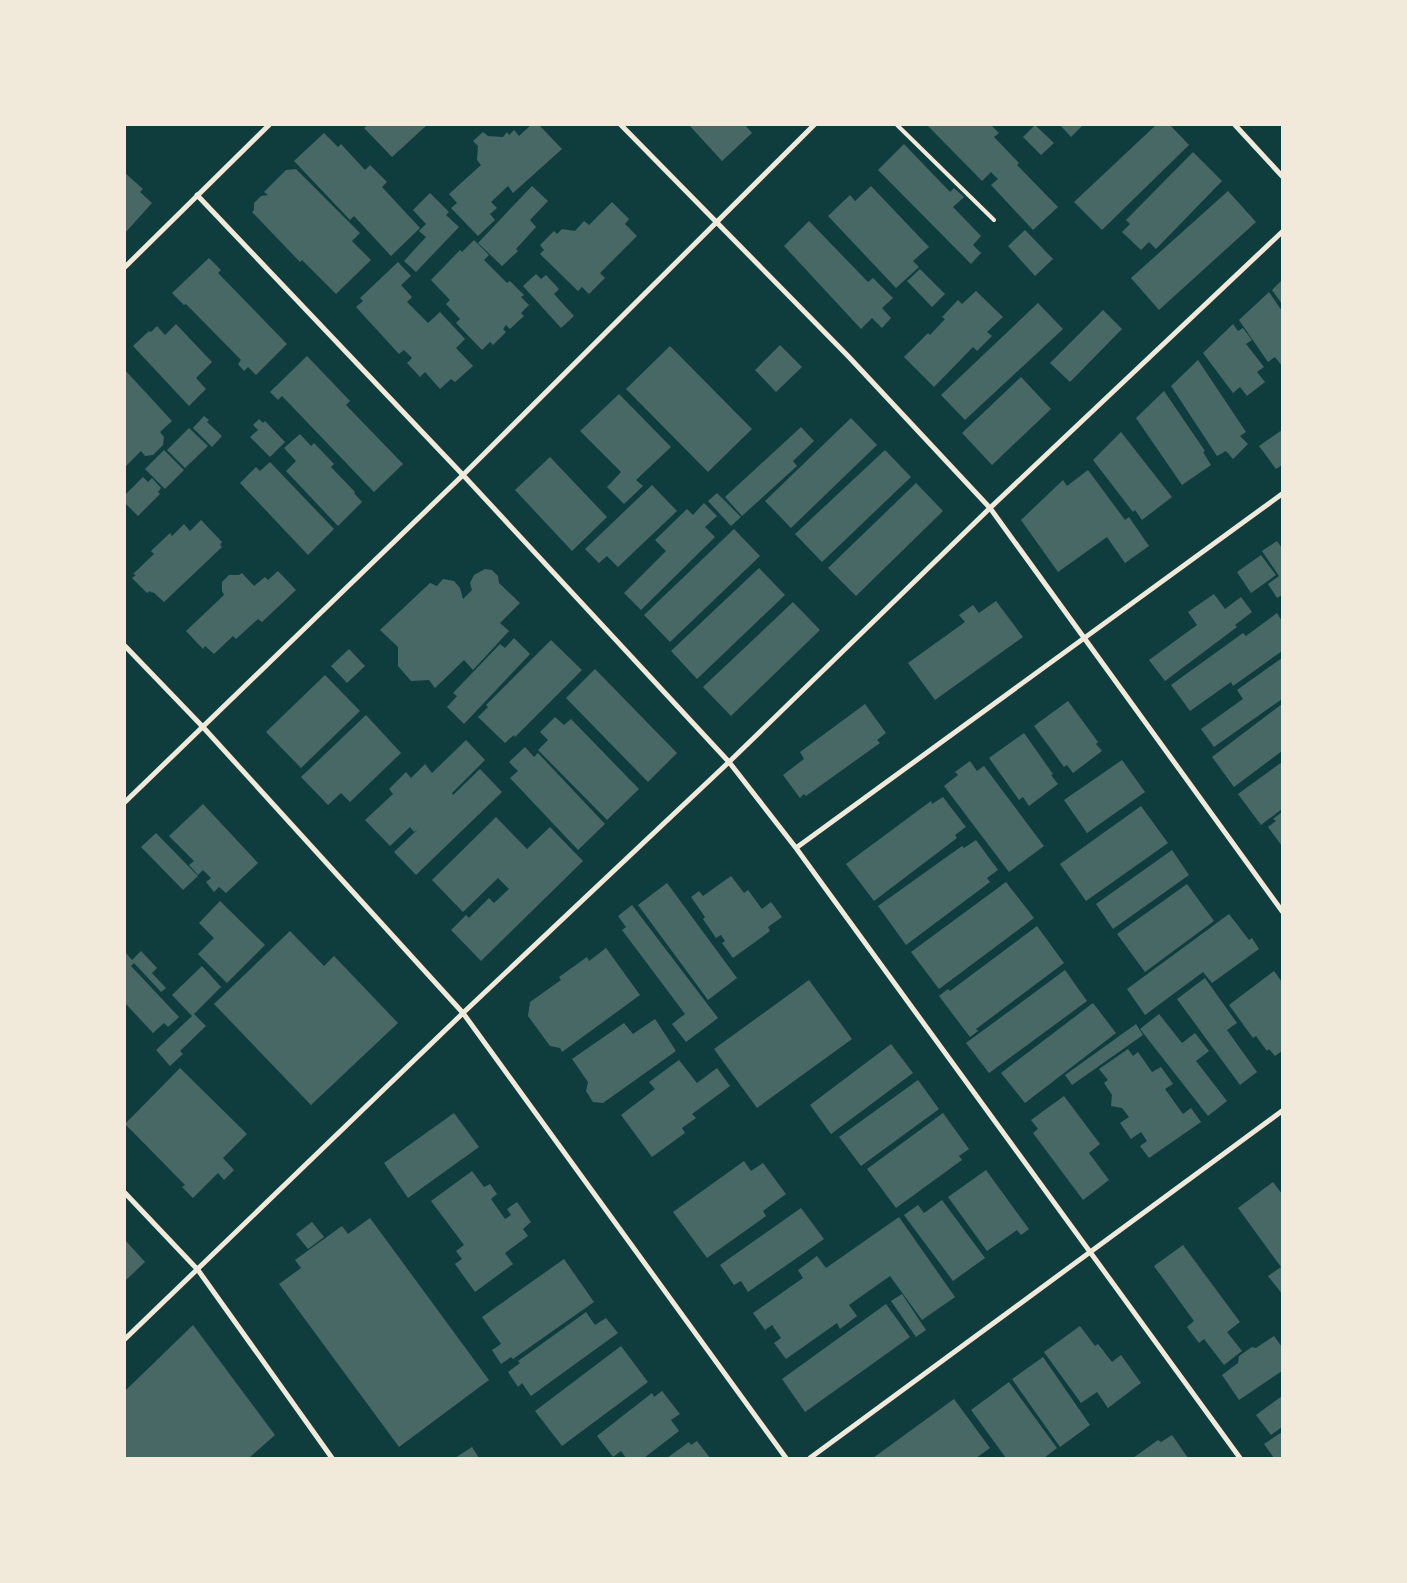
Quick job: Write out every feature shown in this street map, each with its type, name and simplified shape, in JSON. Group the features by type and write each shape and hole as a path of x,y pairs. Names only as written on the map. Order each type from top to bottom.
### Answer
{"street":[{"path":"125,267 269,125"},
{"path":"621,125 848,356 990,508 1282,911"},
{"path":"125,802 463,475 814,125"},
{"path":"1235,125 1282,176"},
{"path":"197,195 463,475 730,762 796,848 1240,1458"},
{"path":"125,1339 463,1013 730,762 990,508 1282,232"},
{"path":"796,848 1282,494"},
{"path":"125,646 202,726 463,1013 786,1458"},
{"path":"810,1458 1282,1111"},
{"path":"125,1193 198,1270 332,1458"}],"lane":[{"path":"897,125 994,220"}],"building":[{"path":"368,125 427,125 392,157 364,128"},
{"path":"531,125 539,125 562,149 513,193 508,186 491,202 497,208 490,214 495,220 478,236 451,208 457,203 449,194 481,165 477,160 478,146 473,141 483,132 488,136 503,137 507,132 509,135 514,130 519,136"},
{"path":"689,125 745,125 752,133 722,161"},
{"path":"929,125 991,125 999,133 994,137 1019,163 1017,165 1058,207 1033,230 991,185 998,179 991,172 982,181"},
{"path":"1035,125 1054,143 1041,155 1023,137"},
{"path":"1060,125 1083,125 1071,137"},
{"path":"1156,125 1170,125 1189,145 1102,230 1074,202"},
{"path":"324,133 338,147 341,144 365,170 370,165 387,182 382,187 420,228 391,256 354,216 350,220 294,161"},
{"path":"904,144 950,192 954,188 964,197 953,207 981,236 973,245 981,253 971,264 878,170"},
{"path":"1193,152 1222,181 1156,249 1149,242 1141,250 1122,232 1130,224 1126,220"},
{"path":"296,169 360,233 352,241 371,260 336,294 302,260 300,262 252,212 254,210 254,203 261,196 268,195 264,192 286,170"},
{"path":"125,173 143,189 140,192 152,203 125,233"},
{"path":"532,186 548,201 530,220 536,227 516,249 518,251 502,266 478,243"},
{"path":"871,186 929,247 913,261 919,267 896,288 828,216 850,195 855,201"},
{"path":"1228,191 1256,222 1159,310 1131,278"},
{"path":"430,193 449,212 446,215 459,227 416,272 404,261 426,237 419,231 426,224 413,210"},
{"path":"612,202 629,219 625,224 637,236 600,273 605,278 589,294 582,287 578,291 540,254 544,250 540,245 554,231 557,234 562,229 575,231 584,221 589,225"},
{"path":"809,221 868,282 873,278 893,298 882,308 891,318 882,328 872,318 861,329 784,246"},
{"path":"1025,230 1053,259 1035,276 1008,246"},
{"path":"474,240 489,255 484,260 507,283 510,281 524,295 521,297 529,305 521,313 524,316 510,329 506,325 503,329 506,332 493,345 490,342 482,350 456,323 460,319 446,304 450,300 431,280 460,250 462,252"},
{"path":"209,258 221,270 218,273 287,344 256,375 248,367 244,371 238,364 241,360 186,304 184,305 172,293"},
{"path":"398,262 411,276 401,285 412,297 407,302 428,323 440,312 465,339 456,348 473,366 455,382 451,379 440,389 425,372 420,377 407,363 412,358 404,350 399,354 356,307 363,301 360,298"},
{"path":"920,269 945,294 932,307 907,281"},
{"path":"536,274 541,279 546,275 559,289 554,294 574,316 561,328 523,286"},
{"path":"1282,280 1282,304 1272,290"},
{"path":"976,291 1003,317 987,332 992,336 977,351 973,347 934,387 904,357 928,333 930,335 945,319 942,317 958,300 962,304"},
{"path":"1269,292 1282,311 1282,366 1275,357 1268,362 1239,320"},
{"path":"1038,303 1063,329 965,420 941,395"},
{"path":"1103,310 1122,329 1070,382 1050,363"},
{"path":"176,324 212,362 196,378 206,389 189,406 133,346 157,326 165,335"},
{"path":"1233,324 1238,331 1243,328 1252,340 1246,344 1264,367 1257,372 1265,382 1247,396 1240,387 1233,393 1203,353"},
{"path":"780,345 802,367 776,392 755,370"},
{"path":"670,346 752,429 708,472 626,389"},
{"path":"307,356 350,401 346,405 403,464 374,492 282,396 278,400 270,392"},
{"path":"1198,360 1246,432 1240,436 1248,444 1233,459 1226,451 1217,456 1171,386"},
{"path":"125,370 172,421 160,432 164,437 163,445 153,455 145,456 141,451 125,467"},
{"path":"1021,377 1051,409 992,465 962,433"},
{"path":"1164,391 1205,451 1203,452 1211,465 1182,485 1136,418"},
{"path":"619,394 671,447 636,480 643,486 624,504 607,487 621,472 580,431"},
{"path":"204,416 209,420 207,422 222,436 212,447 193,428"},
{"path":"851,418 877,445 791,528 765,501"},
{"path":"259,419 263,423 265,421 285,442 270,457 250,437 258,430 253,425"},
{"path":"801,427 814,441 793,461 797,466 742,516 725,497"},
{"path":"189,428 208,446 185,468 167,450"},
{"path":"1282,430 1282,465 1276,469 1259,446"},
{"path":"1121,432 1172,497 1142,520 1135,510 1133,512 1093,460"},
{"path":"300,434 311,446 314,443 334,464 331,467 362,502 338,526 286,471 296,461 284,448"},
{"path":"164,450 184,470 165,489 145,469"},
{"path":"885,450 911,477 822,562 795,534"},
{"path":"550,457 607,517 572,551 515,490"},
{"path":"270,462 334,529 308,555 240,483 256,467 260,471"},
{"path":"1088,470 1125,520 1129,517 1149,546 1125,563 1107,537 1058,572 1021,520 1063,480 1067,486"},
{"path":"143,477 148,482 152,478 161,488 158,492 160,494 138,516 125,503 125,495"},
{"path":"916,483 943,511 856,596 828,568"},
{"path":"652,485 677,511 618,567 607,556 599,563 585,549"},
{"path":"717,493 741,517 731,526 708,501"},
{"path":"704,503 717,516 705,527 715,537 641,610 624,593 666,551 655,540 687,509 693,515"},
{"path":"201,520 222,542 220,545 222,547 164,602 153,592 147,593 132,578 136,575 133,574 154,554 151,551 170,533 172,536 184,524 190,531"},
{"path":"734,529 760,556 670,642 644,615"},
{"path":"1277,541 1282,548 1282,595 1277,598 1268,584 1279,576 1262,551"},
{"path":"1261,555 1276,575 1251,593 1237,572"},
{"path":"759,568 785,595 697,679 671,651"},
{"path":"485,569 492,570 498,576 499,583 520,603 500,623 509,631 473,670 464,660 435,688 429,680 411,681 398,666 398,647 380,630 430,583 437,586 443,579 454,581 460,588 463,599 472,590 470,583 474,575"},
{"path":"278,571 296,590 262,622 258,619 236,639 233,636 214,654 205,646 203,649 186,631 224,595 222,582 229,575 239,575 242,573 254,586 265,577 268,580"},
{"path":"1214,594 1225,609 1241,597 1252,612 1235,625 1237,627 1165,681 1149,660 1197,625 1188,612"},
{"path":"996,601 1023,637 935,700 908,663 965,622 959,615 973,605 979,613"},
{"path":"793,602 820,630 731,716 703,687"},
{"path":"1277,613 1282,621 1282,651 1233,686 1231,682 1190,711 1171,685 1243,633 1246,636"},
{"path":"514,638 530,654 464,724 447,707 457,696 453,693 500,644 505,648"},
{"path":"551,640 582,670 515,737 514,735 505,743 478,717 488,707 486,705"},
{"path":"349,649 365,666 347,683 331,666"},
{"path":"1282,658 1282,699 1214,747 1201,729 1243,699 1237,690"},
{"path":"595,669 677,753 648,782 566,698"},
{"path":"325,675 360,711 301,768 266,732"},
{"path":"1068,701 1098,742 1096,744 1102,751 1073,773 1067,765 1064,767 1034,726"},
{"path":"865,704 886,733 877,740 880,743 806,796 804,794 800,798 783,775 804,759 800,752"},
{"path":"1282,704 1282,751 1234,787 1212,757"},
{"path":"366,715 401,753 350,802 341,793 328,805 301,777"},
{"path":"555,717 564,725 571,719 639,789 607,820 538,750 548,740 540,732"},
{"path":"1024,733 1058,784 1029,806 1023,797 1019,800 989,758"},
{"path":"466,740 485,760 452,793 453,795 480,769 502,792 416,875 394,852 418,829 414,832 410,827 390,846 365,820 393,794 389,789 406,772 411,778 425,764 432,773"},
{"path":"525,747 534,757 538,753 605,824 578,850 510,778 518,771 509,762"},
{"path":"1122,760 1145,792 1087,833 1064,800"},
{"path":"970,761 977,771 984,766 1044,846 1009,872 944,786 958,775 955,772"},
{"path":"1282,762 1282,809 1261,825 1238,794"},
{"path":"943,797 966,827 955,835 957,838 874,901 846,864 931,801 932,804"},
{"path":"203,804 258,863 226,893 219,887 214,892 206,882 211,878 203,870 198,875 189,865 194,861 169,836"},
{"path":"1141,806 1168,843 1086,901 1060,864"},
{"path":"1282,812 1282,846 1268,827 1276,821 1273,819"},
{"path":"496,817 527,849 550,827 583,861 481,961 451,930 466,915 469,918 489,898 494,903 509,889 498,878 463,912 432,880"},
{"path":"156,833 198,876 183,890 141,847"},
{"path":"976,840 998,870 987,878 990,882 906,945 878,906 962,846 964,848"},
{"path":"1172,850 1189,875 1113,929 1096,904"},
{"path":"731,876 744,893 748,890 762,909 771,902 782,917 768,927 770,931 733,958 722,943 725,941 721,935 716,938 703,919 705,917 691,897 699,891 703,896"},
{"path":"1006,882 1034,918 939,989 911,952"},
{"path":"667,883 737,978 708,1000 638,905"},
{"path":"1187,884 1214,921 1145,972 1117,934"},
{"path":"220,901 265,945 227,983 198,954 214,938 199,923"},
{"path":"632,905 718,1018 686,1042 672,1024 685,1014 622,930 626,927 618,916"},
{"path":"1229,914 1249,940 1252,938 1259,949 1212,983 1203,972 1145,1015 1127,989"},
{"path":"1037,926 1064,963 976,1029 978,1031 970,1037 939,996 948,989 950,991"},
{"path":"290,931 324,966 334,956 398,1023 311,1105 214,1004"},
{"path":"606,948 640,995 562,1052 560,1048 550,1046 528,1016 530,1002 561,980 559,977 587,957 589,961"},
{"path":"141,951 157,968 152,973 166,988 161,992 134,963 131,966 179,1017 168,1027 164,1023 153,1033 125,1003 125,952 132,960"},
{"path":"202,966 221,987 194,1014 206,1026 180,1051 183,1054 170,1066 156,1050 192,1016 172,995"},
{"path":"1065,970 1087,1001 989,1073 966,1043"},
{"path":"1274,971 1282,982 1282,1051 1275,1056 1269,1049 1267,1051 1256,1036 1253,1038 1229,1005"},
{"path":"1205,978 1237,1023 1227,1030 1257,1072 1240,1085 1177,999"},
{"path":"809,980 852,1039 757,1108 714,1049"},
{"path":"1093,1003 1116,1033 1025,1103 1001,1073"},
{"path":"1159,1014 1182,1043 1195,1033 1209,1051 1196,1061 1227,1101 1208,1116 1140,1029"},
{"path":"655,1019 676,1051 603,1103 593,1102 586,1091 588,1082 572,1059 624,1023 633,1034"},
{"path":"1136,1024 1143,1035 1072,1085 1065,1075"},
{"path":"891,1044 913,1073 831,1134 810,1105"},
{"path":"1128,1049 1133,1056 1138,1052 1152,1072 1161,1067 1173,1084 1165,1089 1183,1114 1191,1108 1201,1122 1149,1158 1140,1146 1147,1141 1141,1132 1131,1139 1120,1123 1129,1117 1122,1108 1111,1106 1112,1095 1104,1083 1108,1080 1099,1069"},
{"path":"679,1060 697,1083 717,1068 730,1086 692,1114 696,1118 682,1128 685,1133 652,1157 621,1115 655,1089 649,1082"},
{"path":"180,1068 247,1134 223,1158 234,1170 224,1180 218,1173 193,1198 182,1187 185,1185 125,1124"},
{"path":"918,1080 939,1109 861,1166 839,1137"},
{"path":"1064,1096 1100,1144 1089,1153 1109,1180 1083,1200 1033,1133 1038,1129 1031,1120"},
{"path":"454,1113 479,1147 408,1198 384,1163"},
{"path":"943,1113 969,1149 959,1156 962,1160 896,1208 867,1169"},
{"path":"744,1161 751,1171 763,1163 786,1194 763,1211 766,1216 707,1258 673,1212"},
{"path":"986,1170 1029,1229 1021,1235 1017,1230 987,1251 948,1197"},
{"path":"472,1171 484,1187 490,1184 497,1194 491,1199 505,1219 511,1215 507,1209 517,1202 531,1222 523,1229 528,1236 505,1253 513,1264 475,1292 455,1264 462,1259 456,1251 464,1245 431,1201"},
{"path":"1273,1182 1282,1194 1282,1294 1268,1276 1281,1267 1238,1208"},
{"path":"942,1200 985,1258 953,1281 904,1215 918,1205 924,1213"},
{"path":"801,1208 824,1239 748,1292 741,1281 734,1285 720,1265"},
{"path":"899,1217 955,1297 922,1320 890,1276 849,1305 857,1316 840,1329 837,1323 786,1359 774,1343 781,1338 772,1325 765,1330 753,1313 803,1278 798,1270 817,1256 826,1268"},
{"path":"370,1218 489,1380 399,1447 279,1284 301,1268 295,1260 342,1226 348,1234"},
{"path":"312,1222 324,1237 308,1249 296,1234"},
{"path":"125,1240 145,1262 125,1281"},
{"path":"1183,1245 1240,1322 1227,1332 1242,1351 1224,1365 1204,1339 1199,1343 1187,1327 1194,1321 1154,1266"},
{"path":"564,1259 594,1302 513,1359 511,1357 501,1364 492,1350 501,1344 482,1317"},
{"path":"902,1294 926,1330 916,1337 891,1301"},
{"path":"886,1304 910,1337 805,1412 782,1379"},
{"path":"586,1312 595,1325 606,1318 618,1333 531,1396 522,1383 518,1387 508,1372 520,1363 518,1361"},
{"path":"193,1325 275,1435 249,1458 125,1458 125,1391"},
{"path":"1080,1326 1095,1346 1098,1344 1112,1362 1121,1355 1141,1383 1108,1408 1097,1392 1081,1403 1044,1352"},
{"path":"1274,1336 1282,1347 1282,1371 1239,1400 1222,1375 1238,1363 1239,1356"},
{"path":"621,1346 648,1382 562,1446 535,1411"},
{"path":"1043,1357 1090,1425 1060,1447 1012,1379"},
{"path":"1009,1382 1057,1448 1044,1458 1006,1458 971,1410"},
{"path":"662,1391 680,1414 671,1420 679,1431 644,1458 626,1458 621,1451 613,1457 597,1436 652,1393 654,1397"},
{"path":"1282,1396 1282,1427 1271,1435 1256,1415"},
{"path":"954,1399 990,1448 976,1458 873,1458"},
{"path":"1282,1432 1282,1458 1274,1458 1264,1444"},
{"path":"1172,1435 1188,1458 1133,1458 1158,1440 1161,1442"},
{"path":"697,1441 710,1458 667,1458 689,1442 691,1445"},
{"path":"472,1447 479,1458 455,1458"}]}
